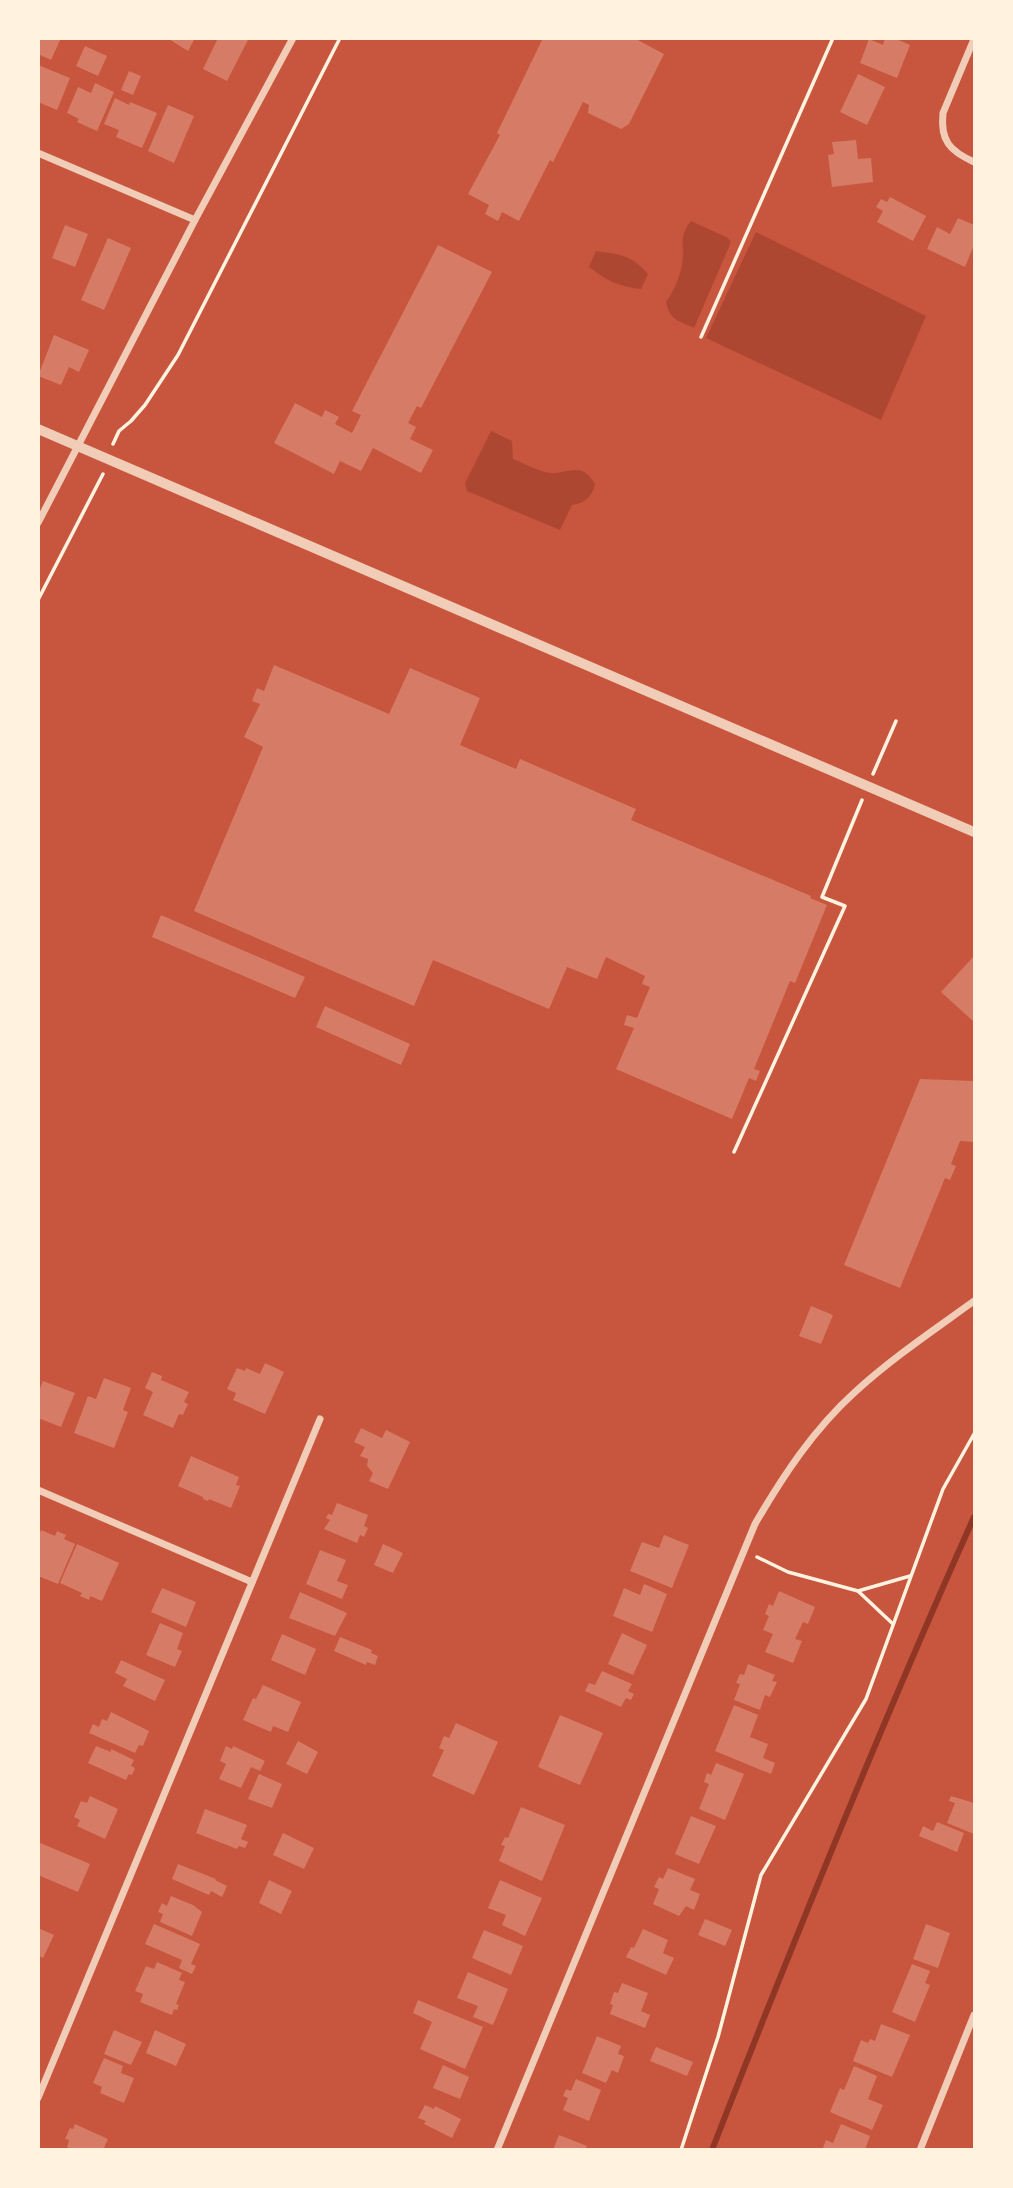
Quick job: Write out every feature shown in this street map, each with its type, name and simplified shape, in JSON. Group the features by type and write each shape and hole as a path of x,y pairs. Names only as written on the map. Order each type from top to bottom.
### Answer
{"street":[{"path":"38,523 293,38"},
{"path":"975,39 943,113 942,123 943,134 953,150 975,162"},
{"path":"38,153 195,220"},
{"path":"38,429 975,832"},
{"path":"496,2150 755,1524 787,1470 854,1393 884,1367 975,1301"},
{"path":"38,2098 320,1419"},
{"path":"38,1490 252,1582"},
{"path":"920,2150 975,2015"}],"path":[{"path":"38,600 110,459 113,442 119,431 155,392 195,325 340,38"},
{"path":"701,337 833,38"},
{"path":"734,1152 845,906 822,897 895,721"},
{"path":"681,2150 718,2038 761,1874 866,1699 943,1489 975,1434"},
{"path":"744,1550 788,1572 858,1591 893,1625"},
{"path":"858,1591 911,1576"}],"shaded area":[{"path":"691,221 728,238 731,242 694,328 672,316 666,302 676,285 683,259 683,236"},
{"path":"756,232 926,316 881,420 706,338"},
{"path":"596,251 619,255 636,263 648,274 641,289 613,282 589,267"},
{"path":"491,431 512,441 513,459 545,472 578,470 589,476 595,484 587,499 572,505 560,530 467,491 465,483"}],"building":[{"path":"38,38 61,38 51,60 38,54"},
{"path":"167,38 195,38 188,51"},
{"path":"218,38 249,38 227,81 203,69"},
{"path":"543,38 634,38 664,54 629,124 621,129 588,113 589,105 583,102 519,221 502,212 498,221 485,214 489,205 468,194 500,135 497,133"},
{"path":"885,38 894,38 910,45 897,78 860,63 869,39 883,45"},
{"path":"85,46 107,56 98,76 76,66"},
{"path":"38,65 70,78 57,110 38,102"},
{"path":"129,71 141,76 133,95 121,90"},
{"path":"858,74 885,87 867,125 840,112"},
{"path":"95,83 114,92 97,131 77,122 79,119 67,113 78,87 91,93"},
{"path":"115,98 157,113 142,148 116,137 119,130 104,124"},
{"path":"168,105 194,116 174,163 148,151"},
{"path":"856,140 858,159 871,158 873,182 832,187 828,155 834,154 832,142"},
{"path":"890,197 926,216 913,241 877,222 883,211 876,207 881,199 887,202"},
{"path":"958,218 974,225 974,245 965,267 927,249 937,227 950,234"},
{"path":"65,225 88,234 75,267 52,258"},
{"path":"108,238 131,248 104,310 81,300"},
{"path":"438,245 492,272 421,408 417,406 408,423 416,427 410,439 433,450 421,473 373,448 361,471 340,461 334,474 274,443 295,403 322,417 325,410 339,417 335,424 352,433 361,415 352,411"},
{"path":"54,335 89,350 79,372 69,367 61,385 38,376"},
{"path":"274,665 389,714 410,668 480,698 460,745 516,769 520,759 636,809 631,820 827,905 795,983 790,981 754,1069 760,1071 756,1081 749,1078 732,1119 616,1069 634,1028 624,1025 627,1015 637,1018 650,987 642,984 645,976 606,957 597,979 567,967 549,1009 433,960 414,1006 194,911 263,747 244,737 260,704 252,701 257,688 264,691"},
{"path":"161,915 305,977 295,998 152,937"},
{"path":"974,956 974,1022 941,992"},
{"path":"325,1006 410,1044 401,1065 316,1027"},
{"path":"920,1079 974,1081 974,1142 960,1141 951,1164 956,1166 950,1180 945,1178 900,1288 844,1265"},
{"path":"811,1306 833,1315 821,1344 799,1336"},
{"path":"265,1363 284,1372 265,1414 233,1400 236,1393 227,1389 237,1368 245,1371 246,1368 260,1374"},
{"path":"152,1372 162,1376 161,1380 189,1392 184,1402 188,1404 183,1415 179,1414 173,1428 143,1415 153,1392 145,1388"},
{"path":"104,1378 131,1388 123,1410 128,1412 114,1448 74,1433 88,1396 96,1399"},
{"path":"43,1381 75,1393 61,1427 38,1418 38,1393"},
{"path":"361,1428 382,1438 386,1430 410,1442 388,1489 369,1481 373,1473 367,1466 368,1459 360,1456 365,1447 354,1442"},
{"path":"191,1456 239,1477 236,1485 240,1486 231,1508 203,1499 178,1486"},
{"path":"337,1503 368,1515 364,1526 368,1528 364,1537 360,1535 357,1543 324,1529 330,1520 326,1518 328,1514 332,1515"},
{"path":"41,1530 55,1536 57,1531 66,1535 64,1539 75,1544 58,1584 38,1576 38,1537"},
{"path":"664,1535 689,1545 672,1588 630,1571 642,1542 659,1548"},
{"path":"77,1544 119,1563 102,1601 90,1596 89,1600 80,1596 82,1593 60,1583"},
{"path":"383,1544 403,1553 393,1573 374,1565"},
{"path":"320,1550 346,1560 337,1581 348,1585 342,1599 306,1584"},
{"path":"644,1584 667,1594 652,1632 613,1616 624,1588 640,1595"},
{"path":"162,1588 196,1602 186,1627 151,1612"},
{"path":"779,1591 815,1607 808,1624 803,1622 795,1639 802,1641 793,1663 765,1652 773,1634 763,1630 769,1616 765,1614 769,1604 773,1606"},
{"path":"300,1592 347,1613 335,1636 289,1618"},
{"path":"160,1623 183,1633 177,1649 182,1651 175,1667 146,1655"},
{"path":"622,1633 647,1645 633,1675 608,1664"},
{"path":"282,1634 316,1649 305,1675 271,1660"},
{"path":"340,1637 372,1650 371,1653 378,1656 375,1665 367,1662 366,1665 334,1651"},
{"path":"121,1660 165,1680 155,1701 123,1686 127,1679 115,1673"},
{"path":"748,1664 775,1675 772,1681 777,1682 770,1697 765,1695 760,1710 734,1700 740,1684 736,1683 740,1674 744,1675"},
{"path":"602,1671 632,1684 628,1691 634,1694 631,1700 626,1698 621,1707 585,1691 589,1683 595,1685"},
{"path":"263,1685 301,1702 288,1732 273,1726 271,1732 243,1720 253,1698 256,1699"},
{"path":"734,1705 758,1715 750,1737 768,1744 763,1758 775,1763 771,1774 715,1751"},
{"path":"111,1712 149,1731 143,1746 139,1745 135,1753 89,1733 93,1724 99,1727 102,1719 107,1721"},
{"path":"560,1715 603,1733 580,1785 538,1767"},
{"path":"456,1723 498,1742 474,1795 432,1776 444,1750 439,1748 444,1736 449,1738"},
{"path":"298,1741 318,1752 307,1774 286,1764"},
{"path":"96,1746 111,1752 111,1749 134,1760 131,1766 135,1768 132,1775 129,1774 126,1780 88,1763"},
{"path":"226,1746 232,1749 233,1746 265,1761 260,1771 251,1767 241,1788 219,1779 226,1764 220,1761"},
{"path":"716,1763 744,1774 725,1820 699,1809 709,1784 704,1782 707,1773 711,1775"},
{"path":"259,1774 282,1784 272,1808 248,1799"},
{"path":"90,1796 118,1809 105,1839 77,1826 80,1820 74,1817 81,1801 87,1803"},
{"path":"951,1796 974,1803 974,1834 947,1823 955,1803 949,1801"},
{"path":"521,1807 565,1825 542,1881 499,1861 505,1846 501,1845 505,1837 508,1838"},
{"path":"205,1809 247,1825 241,1839 248,1842 245,1848 239,1846 237,1849 196,1833"},
{"path":"691,1816 716,1826 699,1864 675,1854"},
{"path":"937,1822 964,1833 957,1852 919,1836 923,1826 933,1831"},
{"path":"283,1833 314,1848 304,1869 273,1855"},
{"path":"38,1842 90,1864 78,1892 38,1875"},
{"path":"178,1864 227,1886 222,1897 211,1891 209,1895 172,1879"},
{"path":"668,1868 695,1879 690,1890 700,1894 694,1910 686,1906 679,1916 653,1904 659,1889 654,1887 659,1877 663,1879"},
{"path":"269,1880 292,1891 281,1914 259,1903"},
{"path":"500,1880 542,1898 525,1936 502,1925 506,1915 488,1908"},
{"path":"171,1896 202,1912 192,1936 160,1922 163,1914 158,1912 162,1903 167,1906"},
{"path":"705,1919 732,1930 725,1946 698,1935"},
{"path":"154,1924 200,1944 191,1964 196,1966 192,1974 179,1968 182,1960 145,1944"},
{"path":"926,1924 950,1933 938,1968 913,1959"},
{"path":"38,1928 54,1935 43,1958 38,1955"},
{"path":"643,1929 668,1940 663,1953 674,1958 666,1975 626,1957 631,1947 634,1948"},
{"path":"484,1930 523,1946 511,1975 472,1958"},
{"path":"157,1962 182,1973 179,1980 185,1982 176,2004 179,2005 172,2015 140,2002 143,1994 135,1991 146,1966 154,1969"},
{"path":"912,1964 930,1971 925,1983 930,1985 915,2022 892,2012"},
{"path":"468,1972 508,1989 493,2025 473,2017 478,2006 457,1998"},
{"path":"622,1983 648,1993 641,2011 650,2015 645,2028 610,2014 614,1992 618,1993"},
{"path":"418,2000 483,2027 465,2069 420,2049 432,2022 413,2013"},
{"path":"881,2024 910,2035 892,2077 853,2061 861,2040 868,2043 870,2039 875,2041"},
{"path":"114,2030 142,2042 131,2065 104,2054"},
{"path":"155,2030 186,2044 176,2066 146,2053"},
{"path":"597,2036 621,2046 618,2054 624,2056 618,2073 612,2070 606,2083 582,2073"},
{"path":"656,2047 693,2062 687,2076 650,2061"},
{"path":"104,2058 123,2066 121,2073 134,2078 124,2103 100,2093 102,2087 93,2083"},
{"path":"443,2065 469,2077 460,2099 433,2088"},
{"path":"854,2066 877,2076 868,2099 883,2105 872,2130 830,2112 840,2088 844,2090"},
{"path":"576,2079 601,2090 589,2121 563,2110 568,2098 563,2096 566,2089 571,2091"},
{"path":"425,2105 434,2109 435,2106 461,2119 452,2138 424,2124 426,2121 418,2118"},
{"path":"75,2124 108,2139 103,2150 73,2150 67,2147 69,2140 65,2139"},
{"path":"841,2124 870,2136 865,2150 823,2148 826,2140 833,2143"},
{"path":"559,2135 587,2146 585,2150 553,2150"}],"waterway":[{"path":"712,2150 839,1832 974,1517"}]}
